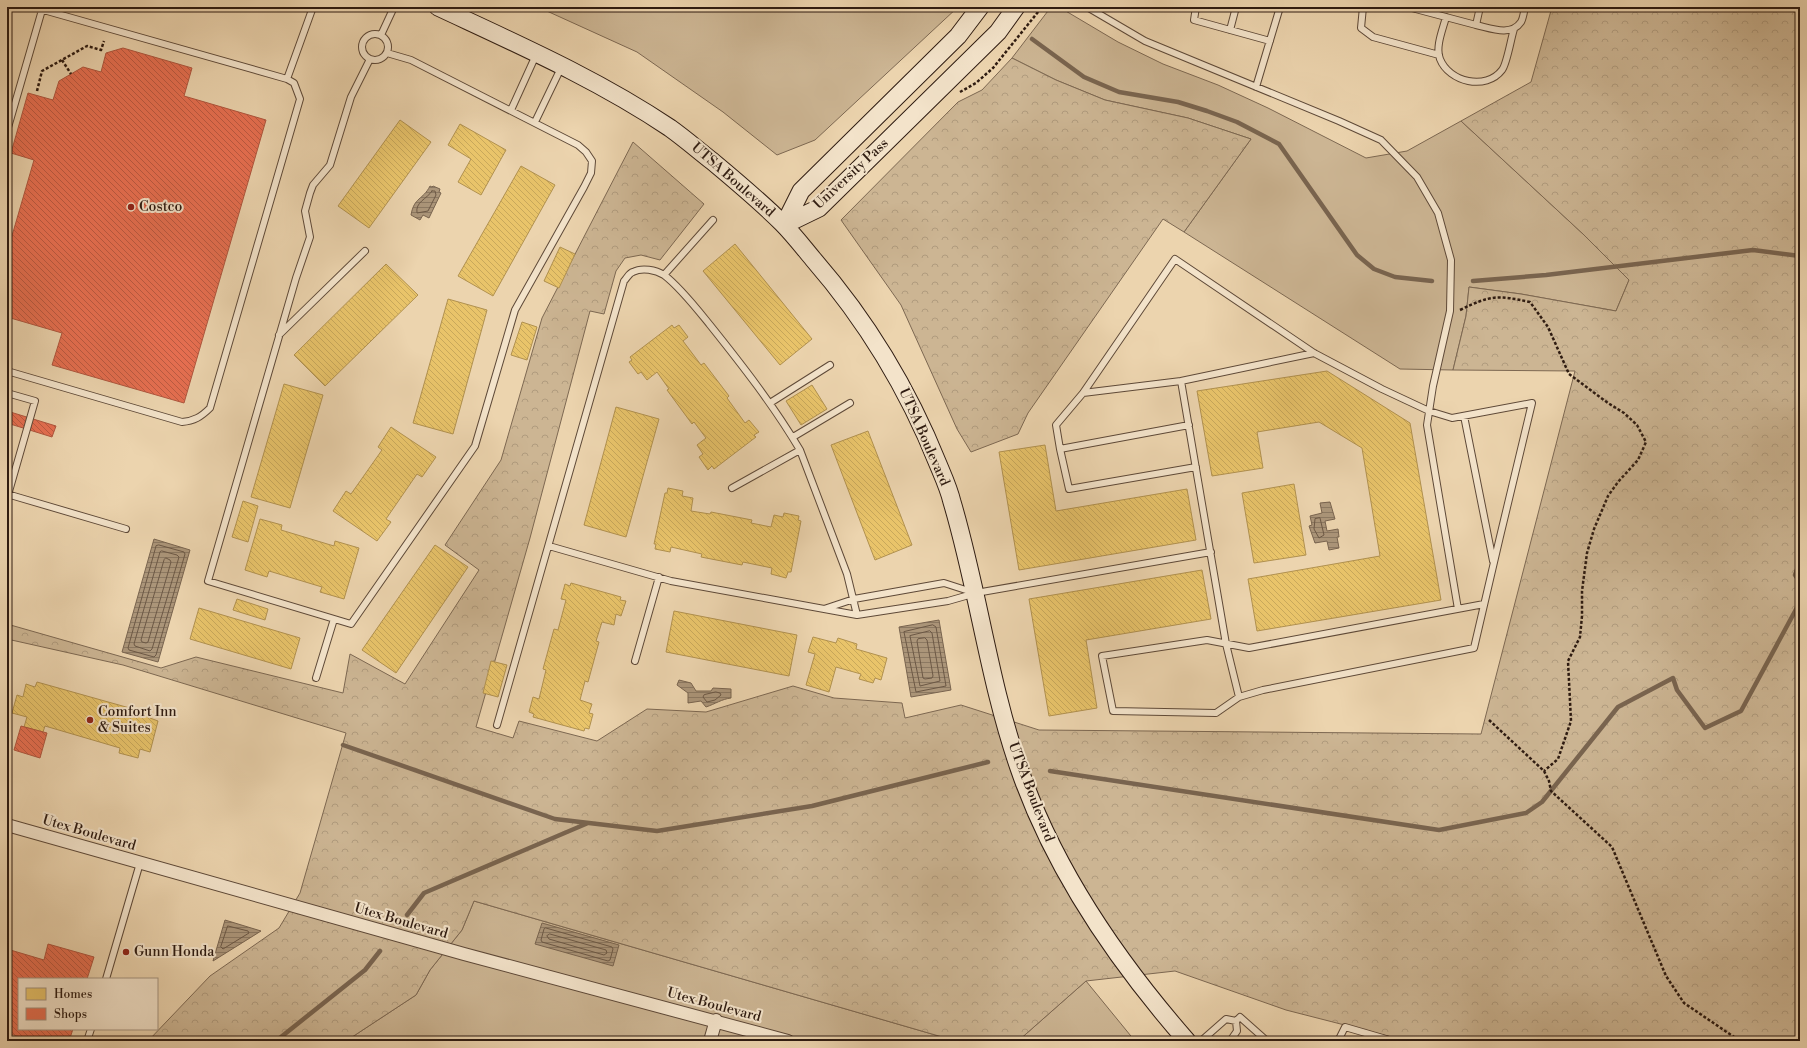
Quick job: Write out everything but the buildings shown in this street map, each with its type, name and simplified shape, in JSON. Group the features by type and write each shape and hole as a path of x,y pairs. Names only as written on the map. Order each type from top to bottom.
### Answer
{"main road":[{"name":"UTSA Boulevard","path":"438,7 562,66 615,94 672,129 731,177 784,225 842,293 903,386 926,434 952,499 976,593 998,695 1019,769 1054,852 1082,901 1130,973 1187,1041"},
{"name":"University Pass","path":"784,225 801,191 958,36 980,7"},
{"name":"University Pass","path":"784,225 818,208 998,32 1016,7"}],"street":[{"name":"Utex Boulevard","path":"7,825 464,954 716,1020 748,1035 788,1041"},
{"path":"710,1041 716,1020"}],"lane":[{"path":"7,371 182,422 192,421 203,415 210,408 300,99 294,83 287,78 33,7"},
{"path":"287,78 313,7"},
{"path":"381,35 394,7"},
{"path":"1087,7 1145,41 1339,121 1381,140 1417,177 1438,213 1451,260 1450,311 1433,386 1428,425 1458,609"},
{"path":"1196,7 1194,20 1270,42"},
{"path":"1230,30 1236,7"},
{"path":"1256,87 1280,7"},
{"path":"1363,7 1361,28 1365,32 1373,36 1439,55"},
{"path":"1408,7 1476,25 1505,31 1514,29"},
{"path":"1476,25 1480,7"},
{"path":"1446,17 1438,49 1440,60 1459,78 1471,83 1495,76 1502,70 1514,29 1521,22 1525,7"},
{"path":"7,131 42,10"},
{"path":"370,35 381,35 387,43 387,53 380,59 370,59 363,52 363,42 370,35"},
{"path":"370,59 352,97 330,165 313,185 310,193 305,211 310,237 279,336 208,581 351,624 475,446 515,310 590,173 592,162 586,152 578,145 535,122 411,60 387,53"},
{"path":"511,110 537,54"},
{"path":"535,122 562,66"},
{"path":"664,275 713,220"},
{"path":"279,336 365,251"},
{"path":"1196,467 1069,490 1056,426 1083,394 1175,258 1314,353 1382,389 1429,411 1452,418 1532,403 1474,648 1263,690 1239,697 1216,713 1113,711 1102,656 1207,640 1249,648 1484,604"},
{"path":"497,726 624,281 632,272 641,269 653,270 664,275 691,302 754,380 793,437 800,450 847,574 857,615"},
{"path":"1083,394 1181,381 1314,353"},
{"path":"770,403 830,365"},
{"path":"1181,381 1226,644 1239,697"},
{"path":"7,393 35,401 7,495 126,529"},
{"path":"793,437 850,403"},
{"path":"1464,416 1494,563"},
{"path":"1060,449 1189,425"},
{"path":"732,488 800,450"},
{"path":"549,546 659,577 822,610 857,615 948,601 976,593 1211,552"},
{"path":"635,661 659,577"},
{"path":"822,610 854,599 944,583 976,593"},
{"path":"316,678 334,619"},
{"path":"106,978 140,863"},
{"path":"1236,1021 1240,1017 1267,1041"},
{"path":"1201,1041 1226,1019 1236,1021"},
{"path":"1230,1041 1237,1031 1236,1021"},
{"path":"1338,1041 1345,1027 1393,1041"},
{"path":"87,1041 91,1030"}],"path":[{"path":"37,90 42,71 87,46 101,50 104,41"},
{"path":"82,44 84,48"},
{"path":"62,60 71,74"},
{"path":"49,61 52,66"},
{"path":"34,78 40,79"},
{"path":"1450,311 1460,310 1484,299 1505,297 1530,302 1548,327 1569,374 1624,413 1637,425 1646,442 1638,460 1618,482 1608,496 1594,530 1587,553 1582,591 1580,636 1568,661 1571,722 1558,759 1544,771"},
{"path":"1488,720 1544,771 1549,781 1551,791 1612,847 1666,976 1684,1003 1740,1041"}],"green space":[{"path":"538,7 958,7 815,140 777,155 723,112 637,52"},
{"path":"1051,7 1059,7 1118,42 1163,64 1218,85 1268,108 1366,158 1407,151 1461,121 1583,234 1629,280 1616,311 1521,294 1469,287 1466,316 1453,370 1400,369 1184,232 1251,139 1188,118 1105,100 1056,80 1012,58"},
{"path":"1552,7 1800,7 1800,1041 1407,1041 1286,1010 1175,971 1086,981 1018,1041 956,1041 474,901 462,930 430,970 416,995 346,1041 148,1041 210,976 279,928 300,893 346,733 123,665 7,639 7,624 161,668 196,657 343,693 350,654 405,684 479,570 445,545 501,460 542,318 633,142 704,204 660,260 641,255 625,258 616,271 604,314 590,311 530,538 476,727 513,738 519,721 597,741 647,709 706,712 793,686 834,698 902,703 905,718 961,705 1039,730 1481,734 1575,371 1453,370 1466,316 1469,287 1521,294 1616,311 1629,280 1583,234 1461,121 1531,82"},
{"path":"1012,58 1056,80 1105,100 1188,118 1251,139 1184,232 1163,219 1028,413 1018,434 971,452 957,429 901,305 841,220 958,102 982,90"},
{"path":"474,901 956,1041 346,1041 416,995 430,970 462,930"},
{"path":"1086,981 1135,1041 1018,1041"}],"water":[{"path":"430,186 440,189 439,192 441,193 429,218 423,215 420,220 411,215 412,209"},
{"path":"1330,502 1335,519 1325,521 1327,531 1338,529 1339,537 1337,537 1339,548 1329,550 1327,541 1315,543 1309,526 1312,525 1310,516 1322,513 1320,503"},
{"path":"154,539 190,550 158,662 122,652"},
{"path":"939,620 951,690 911,697 899,627"},
{"path":"679,680 691,683 696,691 711,691 713,688 731,689 731,698 706,707 701,701 688,703 688,693 677,685"},
{"path":"225,920 261,931 213,961"},
{"path":"542,923 619,945 613,966 535,944"}],"waterway":[{"path":"1032,39 1084,77 1119,92 1178,102 1207,111 1237,122 1279,144 1357,255 1374,269 1395,277 1432,281"},
{"path":"1473,281 1546,275 1753,250 1800,256"},
{"path":"1800,561 1795,575 1800,582"},
{"path":"1050,771 1439,830 1526,813 1542,802 1618,707 1673,678 1677,690 1705,728 1741,711 1800,602"},
{"path":"343,745 555,819 657,831 812,806 988,762"},
{"path":"407,915 424,893 588,823"},
{"path":"276,1041 365,970 380,951"}],"place":[{"name":"Costco","path":"131,207"},
{"name":"Comfort Inn & Suites","path":"90,720"},
{"name":"Gunn Honda","path":"126,952"}]}
